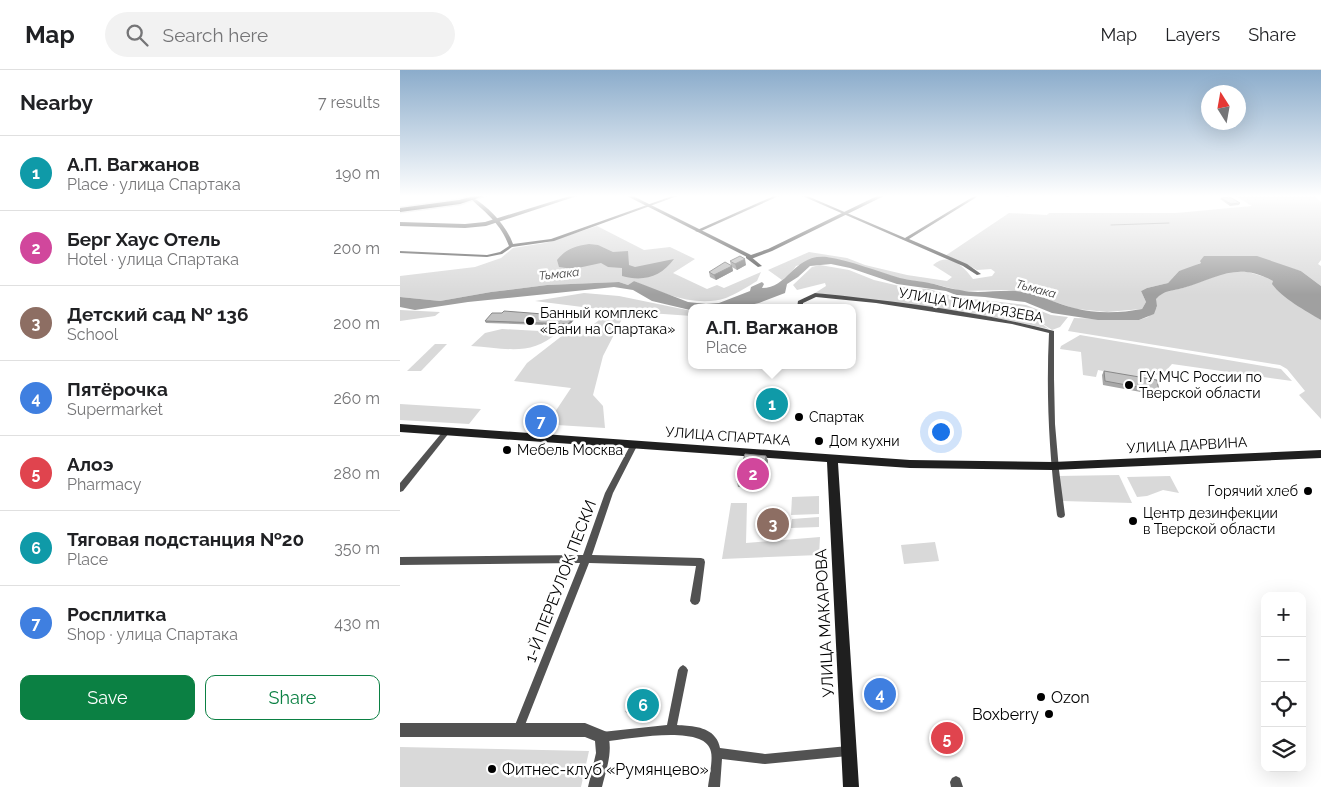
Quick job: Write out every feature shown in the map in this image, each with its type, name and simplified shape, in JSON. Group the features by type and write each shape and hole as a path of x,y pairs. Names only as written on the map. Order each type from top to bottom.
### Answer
{"main road":[{"name":"УЛИЦА СПАРТАКА","path":"400,428 920,464 1053,466"},
{"name":"УЛИЦА ДАРВИНА","path":"1053,466 1321,454"},
{"name":"УЛИЦА МАКАРОВА","path":"832,458 851,787"}],"street":[{"path":"503,228 511,246"},
{"path":"400,252 487,256 502,253 511,246 552,240 584,228"},
{"path":"695,228 749,257 760,266"},
{"path":"749,257 760,255 814,228"},
{"path":"882,228 965,265 979,274"},
{"path":"906,239 923,228"},
{"name":"УЛИЦА ТИМИРЯЗЕВА","path":"800,304 806,298 821,296 876,301 1012,322 1052,332 1050,370 1053,466 1060,515"},
{"path":"400,489 447,432"},
{"name":"1-Й ПЕРЕУЛОК ПЕСКИ","path":"518,730 586,559 609,494 634,444"},
{"path":"400,560 586,559 701,562 696,601"},
{"path":"671,730 683,670"},
{"path":"400,730 585,730 602,737 671,730 701,733 710,739 717,753 714,787"},
{"path":"595,787 603,752 602,737"},
{"path":"717,753 765,759 848,751"}],"shaded area":[{"path":"589,228 602,228 644,250 670,247 695,259 673,273 707,289 717,285 724,288 761,272 757,281 726,298 715,301 679,298 634,281 628,285 619,282 547,285 440,301 400,297 400,276 475,267 501,258 513,248 545,243"},
{"path":"986,228 1321,228 1321,260 1318,264 1321,266 1321,286 1301,271 1287,267 1247,256 1214,256 1188,269 1179,271 1168,283 1141,291 1146,302 1142,309 1107,312 1076,309 1025,292 1007,290 962,291 902,279 827,257 796,266 782,280 768,270 809,252 847,258 865,265 907,275 947,281 952,277 933,265 939,261 950,260 956,262 973,279 992,276 995,272 991,269 977,270 945,256"},
{"path":"589,244 598,245 613,252 628,251 629,265 635,267 674,259 657,274 644,278 622,276 622,268 608,267 601,263 573,269 559,267 557,260 564,253 575,247"},
{"path":"1204,256 1257,256 1301,271 1321,286 1321,320 1282,294 1272,284 1273,281 1249,272 1227,273 1165,292 1156,299 1157,306 1154,314 1139,320 1098,320 1052,313 1025,302 956,295 946,291 897,284 850,268 831,264 810,266 787,284 785,293 759,303 706,304 719,303 750,291 751,287 762,282 764,284 762,288 771,287 779,283 807,260 816,257 827,257 900,278 953,289 975,292 1024,292 1082,310 1117,312 1142,309 1146,302 1141,291 1168,283 1179,271 1201,263 1200,261"},
{"path":"820,265 849,270 874,280 908,288 929,289 955,297 1026,305 1051,315 1068,317 1060,327 1052,330 1035,319 1049,329 992,317 815,293 826,286 825,283 797,290 793,285 812,267"},
{"path":"1227,272 1248,272 1273,281 1294,302 1321,320 1321,419 1299,395 1305,391 1287,369 1280,365 1068,331 1074,318 1139,320 1148,317 1157,307 1155,299 1162,292 1183,288"},
{"path":"634,281 688,302 706,304 688,304 688,310 652,301 633,290 614,287 468,302 415,310 400,307 400,297 440,301 547,285 619,282 628,285"},
{"path":"584,293 619,296 688,310 688,316 606,310 535,301"},
{"path":"400,310 440,312 435,316 400,321"},
{"path":"603,317 623,317 603,356 593,395 603,406 605,428 557,425 549,421 571,388 514,381 527,363 567,332 589,328"},
{"path":"502,329 558,332 548,340 528,348 507,349 471,346 485,333"},
{"path":"1080,335 1281,369 1292,381 1172,364 1163,374 1133,377 1098,370 1096,377 1083,375 1081,352 1060,349 1061,346"},
{"path":"435,344 447,344 421,371 407,371"},
{"path":"400,404 481,409 469,424 400,420"},
{"path":"1119,475 1132,503 1062,501 1058,476"},
{"path":"1170,476 1179,493 1163,490 1147,496 1137,497 1127,477"},
{"path":"819,496 819,514 791,515 792,497"},
{"path":"731,503 747,503 746,543 820,537 819,555 722,559"},
{"path":"819,517 819,527 791,528 792,519"},
{"path":"935,542 939,561 904,564 901,545"},
{"name":"Фитнес-клуб «Румянцево»","path":"400,747 589,751 581,787 400,787"}],"building":[{"path":"740,256 745,259 735,264 730,261"},
{"path":"725,262 732,266 714,275 709,272"},
{"name":"Банный комплекс «Бани на Спартака»","path":"504,311 543,314 545,312 565,313 563,316 574,317 568,324 485,321 492,313 502,313"},
{"path":"1104,371 1157,380 1159,391 1105,381"},
{"path":"745,454 766,456 760,483 737,482"},
{"path":"656,695 652,712 626,712 631,696"}],"place":[{"name":"Банный комплекс «Бани на Спартака»","path":"530,321"},
{"name":"ГУ МЧС России по Тверской области","path":"1129,385"},
{"name":"А.П. Вагжанов","path":"772,404"},
{"name":"Спартак","path":"799,417"},
{"name":"Росплитка","path":"541,421"},
{"name":"Дом кухни","path":"819,441"},
{"name":"Мебель Москва","path":"507,450"},
{"name":"Берг Хаус Отель","path":"753,474"},
{"name":"Горячий хлеб","path":"1308,491"},
{"name":"Центр дезинфекции в Тверской области","path":"1133,521"},
{"name":"Детский сад № 136","path":"773,524"},
{"name":"Пятёрочка","path":"880,694"},
{"name":"Ozon","path":"1041,697"},
{"name":"Тяговая подстанция №20","path":"643,705"},
{"name":"Boxberry","path":"1049,714"},
{"name":"Алоэ","path":"947,738"},
{"name":"Фитнес-клуб «Румянцево»","path":"492,769"}],"water label":[{"name":"Тьмака","path":"559,274"},
{"name":"Тьмака","path":"1036,289"}]}
